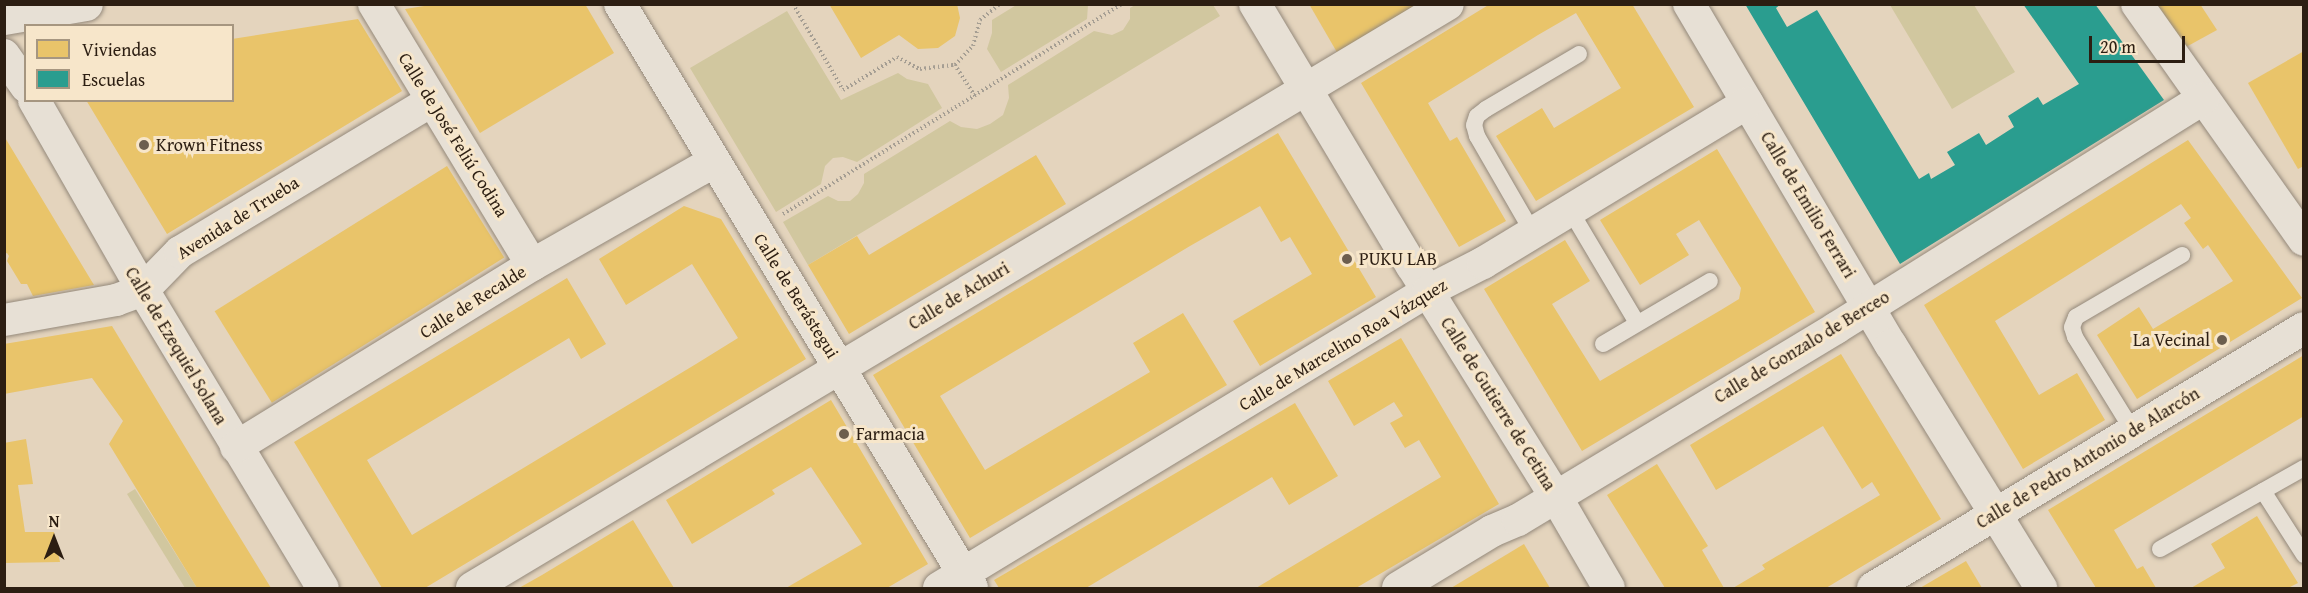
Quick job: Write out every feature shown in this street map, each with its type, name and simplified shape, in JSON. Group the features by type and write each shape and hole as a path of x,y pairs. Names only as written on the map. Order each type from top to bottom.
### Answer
{"street":[{"path":"4,18 86,4"},
{"name":"Calle de José Feliú Codina","path":"374,4 532,265"},
{"name":"Calle de Berástegui","path":"620,4 713,162 841,368 958,584"},
{"name":"Calle de Gutierre de Cetina","path":"1255,4 1305,91 1610,588"},
{"name":"Calle de Achuri","path":"472,588 1448,4"},
{"name":"Calle de Emilio Ferrari","path":"1689,4 1869,307 2041,588"},
{"path":"2137,4 2304,240"},
{"path":"4,54 24,84"},
{"name":"Calle de Gonzalo de Berceo","path":"1398,588 1556,497 1869,307 2203,99"},
{"name":"Avenida de Trueba","path":"4,320 116,300 143,290 180,252 431,101"},
{"name":"Calle de Ezequiel Solana","path":"35,102 143,290 323,588"},
{"name":"Calle de Marcelino Roa Vázquez","path":"958,584 1428,291 1533,233 1747,103"},
{"name":"Calle de Recalde","path":"236,447 532,265 713,162"},
{"name":"Calle de Pedro Antonio de Alarcón","path":"1873,588 2304,328"}],"lane":[{"path":"1533,233 1477,136 1474,125 1477,116 1486,109 1579,54"},
{"path":"1570,210 1637,323"},
{"path":"2133,431 2074,337 2072,327 2076,317 2182,255"},
{"path":"1603,344 1710,281"},
{"path":"2160,549 2304,468"},
{"path":"2263,491 2304,555"}],"path":[{"path":"793,4 843,90 897,57 920,69 955,64 973,46 980,20 1000,4"},
{"path":"756,231 1122,4"},
{"path":"955,64 975,96"}],"shaded area":[{"path":"1018,4 1088,4 1087,19 1001,72 987,49 992,33 992,20"},
{"path":"1135,5 1213,5 1220,16 808,265 783,222 828,196 838,201 850,201 858,194 864,183 864,174 950,121 961,127 977,129 990,124 1003,115 1009,98 1008,85 1094,31 1112,35 1123,30 1130,19 1130,8"},
{"path":"1890,5 1974,5 2015,72 1952,109"},
{"path":"787,11 841,100 898,73 907,79 928,84 942,108 857,162 843,157 833,158 825,166 821,184 776,212 690,68"},
{"path":"135,489 197,588 185,588 127,494"}],"building: Viviendas":[{"path":"437,4 585,4 614,53 480,133 405,9"},
{"path":"829,4 957,4 960,18 955,36 938,48 918,49 899,35 861,58"},
{"path":"1309,4 1421,4 1338,54"},
{"path":"1490,4 1632,4 1694,107 1536,201 1496,136 1542,108 1554,128 1621,88 1576,13 1538,35 1428,103 1450,141 1457,137 1506,221 1459,247 1361,83"},
{"path":"2157,4 2200,4 2217,30 2186,47"},
{"path":"358,19 402,91 167,234 87,102 234,102 234,39"},
{"path":"2304,51 2304,166 2298,169 2248,83"},
{"path":"1278,133 1376,297 1260,366 1233,321 1312,274 1290,237 1281,242 1260,206 1190,246 940,396 985,470 1150,372 1133,343 1183,313 1227,385 970,538 873,375"},
{"path":"4,136 94,285 33,296 27,284 21,284 7,261 9,256 7,253 4,254"},
{"path":"2188,140 2302,298 2137,399 2097,335 2139,307 2153,329 2233,281 2208,245 2203,249 2184,223 2191,218 2181,204 1995,321 2039,395 2077,373 2105,420 2023,469 1924,305"},
{"path":"1717,149 1815,312 1582,451 1484,289 1565,240 1590,281 1552,304 1600,381 1721,310 1739,299 1741,288 1699,220 1676,234 1689,255 1640,285 1600,220"},
{"path":"1036,155 1066,204 849,334 808,265 857,236 869,255"},
{"path":"447,166 504,258 272,403 215,311"},
{"path":"684,206 721,219 806,359 425,588 382,588 294,442 567,278 606,344 581,359 569,338 367,460 412,535 696,364 738,338 692,264 626,305 599,259"},
{"path":"112,326 271,588 197,588 109,444 123,421 92,378 4,394 4,344"},
{"path":"1401,338 1499,504 1356,588 1256,588 1441,477 1419,440 1405,448 1390,423 1403,416 1394,402 1354,426 1328,381"},
{"path":"1841,354 1941,519 1826,588 1733,588 1765,569 1762,565 1880,495 1872,482 1862,489 1823,426 1716,490 1690,445"},
{"path":"2304,355 2304,416 2114,530 2137,569 2143,566 2156,588 2096,588 2048,510"},
{"path":"831,400 928,564 887,588 786,588 862,544 811,467 772,490 775,494 692,544 666,500"},
{"path":"1295,403 1338,476 1289,505 1272,477 1086,588 999,588 994,580"},
{"path":"26,439 33,484 18,485 25,532 54,532 60,562 4,563 4,443"},
{"path":"1657,464 1708,546 1702,550 1724,588 1665,588 1607,495"},
{"path":"2257,516 2298,583 2288,588 2191,588 2225,568 2211,544"},
{"path":"633,520 674,588 519,588 542,575"},
{"path":"1524,544 1550,588 1451,588"},
{"path":"1966,561 1982,588 1920,588"}],"building: Escuelas":[{"path":"1745,4 1781,4 1776,8 1787,27 1817,10 1919,179 1929,173 1931,179 1955,165 1947,152 1979,133 1986,145 2014,127 2008,116 2038,97 2043,105 2079,84 2023,4 2095,4 2164,100 1900,264"}],"place":[{"name":"Krown Fitness","path":"144,145"},
{"name":"PUKU LAB","path":"1347,259"},
{"name":"La Vecinal","path":"2222,340"},
{"name":"Farmacia","path":"844,434"}]}
